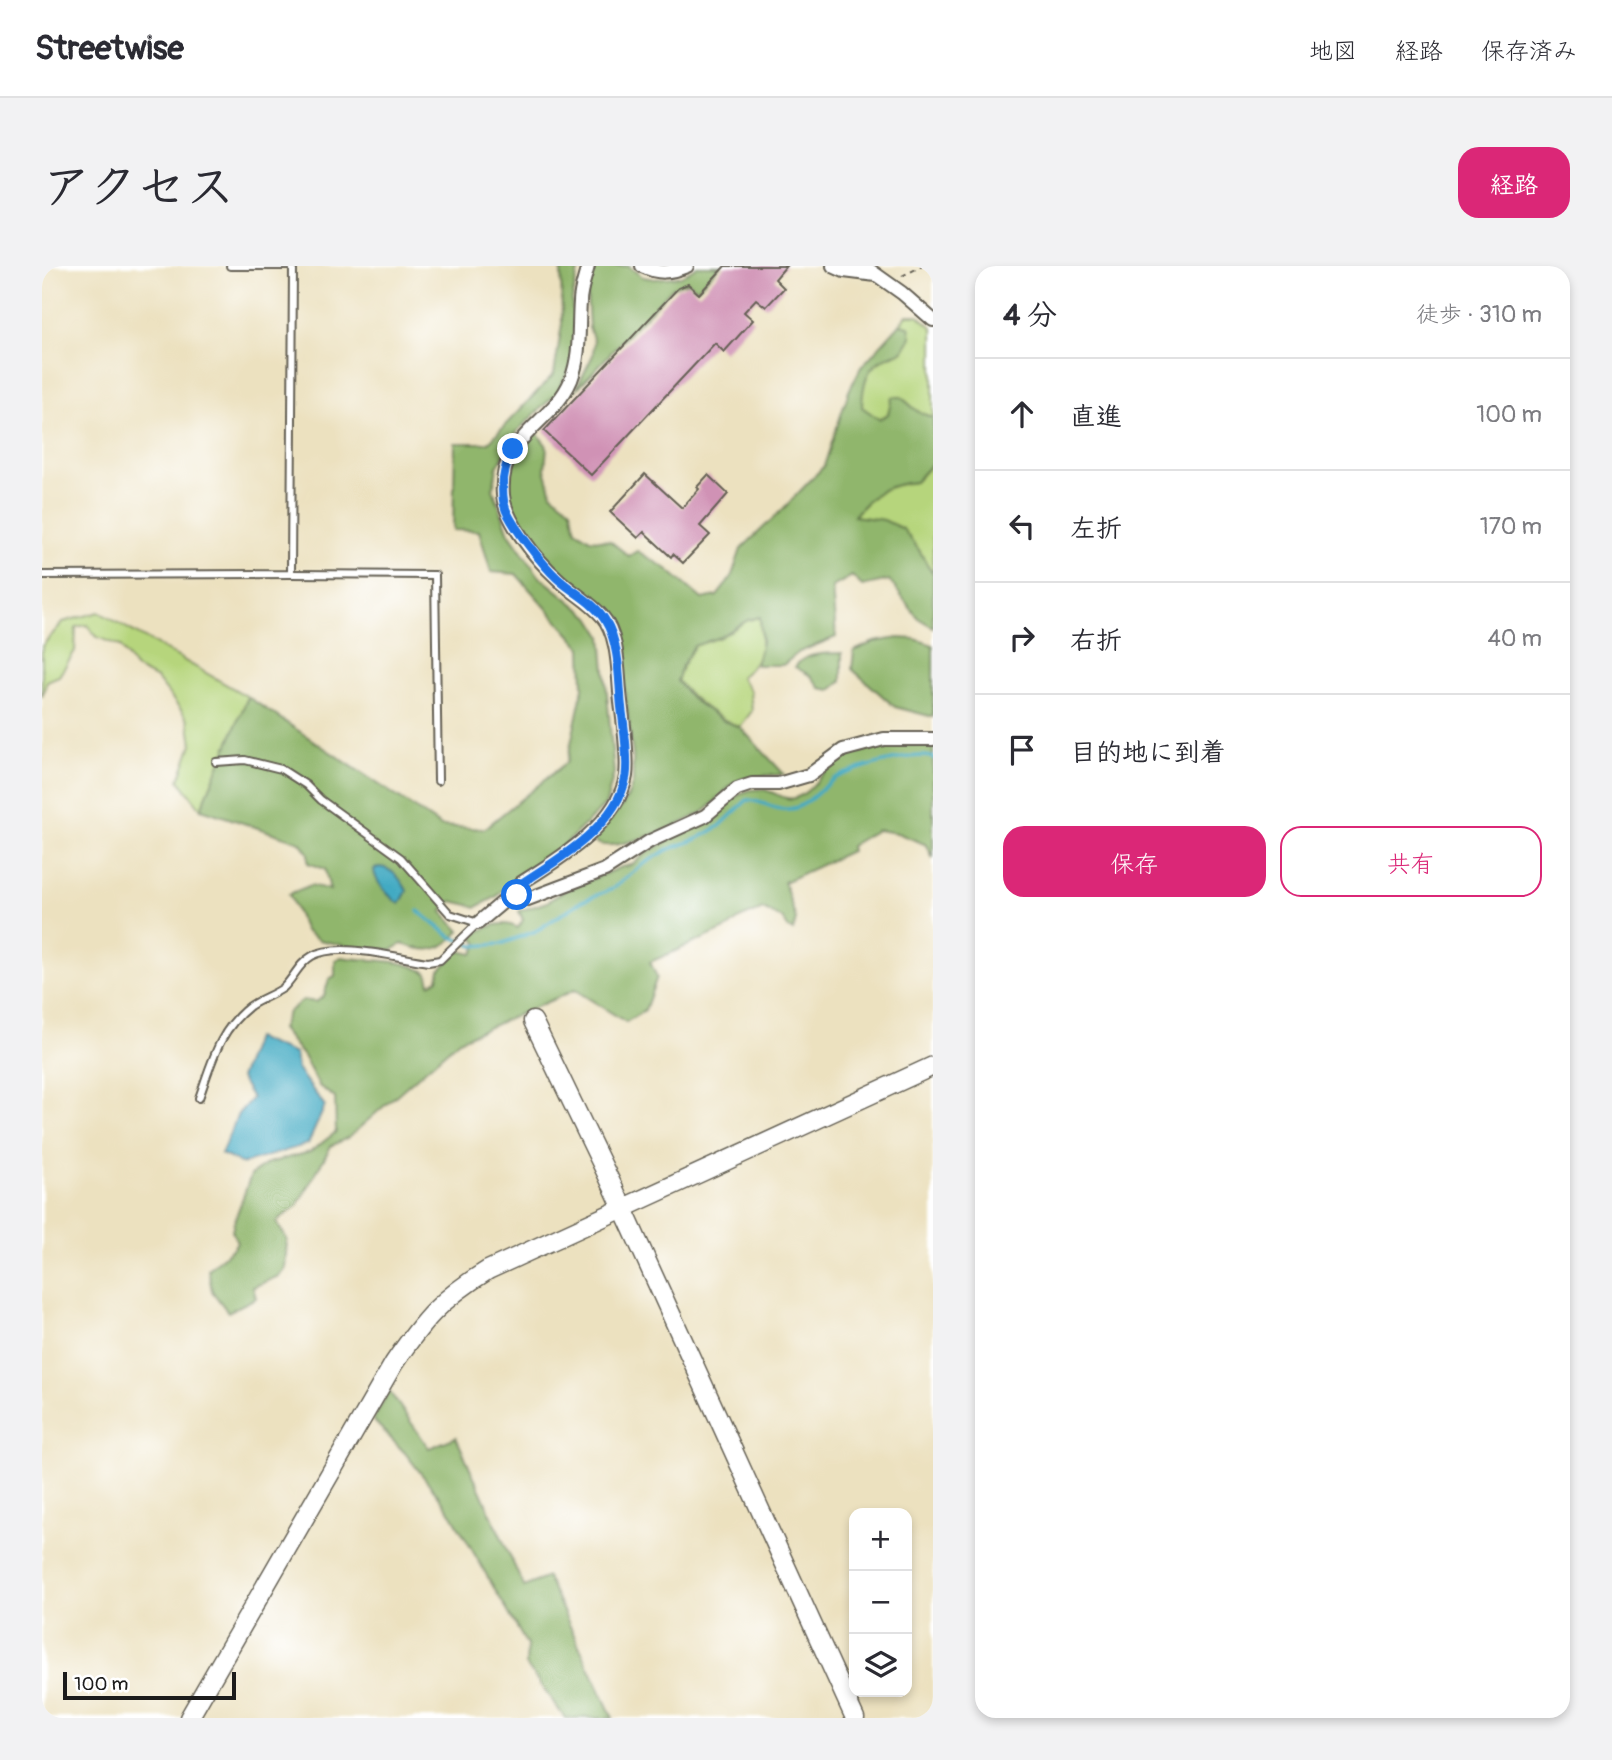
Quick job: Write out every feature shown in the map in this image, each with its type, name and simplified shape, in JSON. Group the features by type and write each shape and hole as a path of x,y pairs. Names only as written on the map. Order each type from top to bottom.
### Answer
{"street":[{"path":"478,923 522,883 581,843 622,795 627,774 620,687 612,635 604,617 556,578 524,540 507,512 503,494 506,462 513,449 570,383 577,361 580,300 588,266"},
{"path":"642,266 669,273 687,266"},
{"path":"833,266 844,271 876,275"},
{"path":"864,266 933,320"},
{"path":"517,890 517,895 528,899 605,870 650,841 705,817 737,789 752,784 779,784 809,775 843,750 884,739 933,739"},
{"path":"533,1021 622,1207 855,1718"},
{"path":"189,1718 394,1363 421,1323 443,1300 488,1270 933,1066"}],"lane":[{"path":"230,266 293,266 291,574"},
{"path":"42,575 435,575 438,781"},
{"path":"199,1098 218,1045 231,1022 253,1004 284,987 297,968 313,956 334,950 428,962 440,960 478,923 450,914 401,858 281,769 245,760 216,762"}],"path":[{"path":"889,284 922,266"}],"green space":[{"path":"561,266 579,266 572,300 575,340 571,366 556,394 518,430 497,467 493,489 509,533 539,576 590,617 602,636 614,773 606,804 558,851 520,873 496,897 477,907 452,901 442,912 460,931 440,947 427,950 402,944 392,950 356,948 319,940 305,931 289,894 311,885 330,890 325,869 308,863 308,853 300,842 201,809 248,697 441,826 484,829 567,762 583,688 582,648 516,574 491,572 479,531 453,530 455,443 488,443 554,374 562,324"},
{"path":"592,266 628,266 643,277 655,279 681,276 697,266 720,266 697,289 688,282 673,287 575,391 593,355 594,341 589,328 587,291"},
{"path":"907,315 918,315 933,328 933,418 917,411 901,397 888,414 879,420 861,407 866,377 870,370 883,360 903,351 908,326 900,324"},
{"path":"900,324 909,326 911,337 903,351 883,359 870,370 864,385 862,407 879,419 888,414 892,397 901,397 917,411 933,418 933,462 915,482 880,491 854,516 884,520 903,529 919,550 933,574 933,627 918,618 889,580 862,586 852,576 832,587 836,637 799,652 783,665 756,665 762,642 760,617 748,620 720,637 694,646 677,681 693,700 724,721 740,727 784,774 740,780 703,812 649,836 617,844 604,845 595,842 595,835 622,806 633,782 633,756 616,622 603,605 563,576 522,528 508,490 514,458 536,432 547,446 545,469 552,494 571,509 576,530 590,539 610,541 629,556 637,551 667,569 702,599 717,596 731,578 741,549 824,466 849,391 861,367"},
{"path":"933,462 933,574 919,550 854,516 867,501 880,492 895,485 915,482"},
{"path":"99,612 248,697 201,809 179,780 192,744 188,719 157,679 135,668 120,646 97,637 87,625 76,627 75,651 59,676 47,681 42,697 42,646 63,622"},
{"path":"760,617 758,658 740,677 750,691 752,711 740,727 706,708 677,681 694,646 720,637 748,620"},
{"path":"898,638 915,639 933,645 933,717 895,707 852,669 854,651 874,642"},
{"path":"842,653 842,681 831,690 820,688 811,676 795,667 810,656"},
{"path":"886,744 933,745 933,859 927,845 897,833 877,830 850,846 851,851 784,882 796,919 793,931 783,919 763,909 739,919 728,928 650,962 657,977 645,1010 626,1022 575,990 459,1040 349,1137 331,1146 298,1205 276,1222 287,1239 285,1269 279,1276 253,1287 256,1298 228,1312 212,1291 208,1269 237,1242 232,1231 251,1175 268,1163 310,1152 336,1132 335,1098 319,1086 303,1056 281,1029 288,1012 303,1000 316,1002 324,996 329,979 335,976 335,960 341,957 408,965 428,974 430,984 438,979 440,970 459,951 473,954 478,944 472,936 483,929 500,924 518,928 523,920 519,911 547,902 564,891 631,864 652,849 706,822 744,792 760,789 789,798 801,796 837,762"},
{"path":"389,1391 429,1448 456,1437 524,1587 547,1577 613,1718 565,1718 526,1665 527,1645 448,1508 405,1453 373,1420"}],"water":[{"path":"379,867 392,872 405,887 407,891 400,904 387,893 377,879 374,869"},
{"path":"255,1038 295,1054 297,1069 325,1106 308,1144 242,1164 221,1154 238,1114 252,1098 240,1078"}],"building":[{"path":"725,266 786,266 775,279 784,288 766,307 756,299 744,312 753,320 724,352 715,343 591,475 544,431 678,288 688,284 699,294"},
{"path":"645,474 682,508 708,475 728,494 700,526 710,535 683,563 673,554 671,557 644,532 638,538 610,512"}],"waterway":[{"path":"418,911 450,936 473,946 501,944 536,931 582,901 612,889 642,865 667,850 697,839 720,826 747,800 779,808 796,808 834,779 853,771 899,759 925,756 933,758"}],"route":[{"path":"513,449 506,462 503,494 507,512 524,540 556,578 604,617 612,635 620,687 627,774 622,795 581,843 522,883 517,895"}]}
